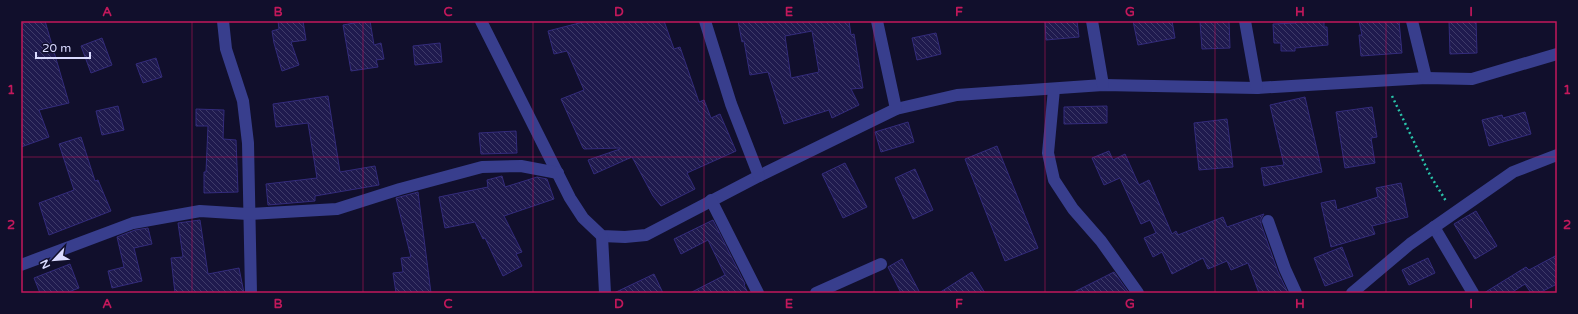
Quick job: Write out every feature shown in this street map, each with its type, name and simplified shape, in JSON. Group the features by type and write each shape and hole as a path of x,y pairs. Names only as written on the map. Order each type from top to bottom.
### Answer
{"street":[{"path":"224,21 226,49 243,101 248,143 248,214 251,293"},
{"path":"481,21 570,198 583,218 602,236 625,237 646,235 711,200 896,109 957,95 1103,85 1258,88 1426,78 1472,79 1557,54"},
{"path":"706,21 731,104 759,176"},
{"path":"877,21 896,109"},
{"path":"1092,21 1103,85"},
{"path":"1245,21 1258,88"},
{"path":"1412,21 1426,78"},
{"path":"1054,89 1048,153 1054,180 1072,209 1101,242 1138,293"},
{"path":"1352,293 1410,244 1513,172 1557,155"},
{"path":"21,265 134,223 200,211 248,214 337,209 400,189 482,167 521,166 558,173"},
{"path":"711,200 758,293"},
{"path":"1268,221 1285,269 1296,293"},
{"path":"1434,228 1473,293"},
{"path":"602,236 606,293"},
{"path":"816,293 881,264"}],"path":[{"path":"1384,81 1430,175 1453,214"}],"building":[{"path":"21,21 45,21 69,103 39,110 49,137 21,147"},
{"path":"278,21 303,21 306,40 291,42 299,65 282,71 272,31 279,29"},
{"path":"370,21 374,45 381,43 384,59 376,60 378,67 351,71 343,25"},
{"path":"587,21 664,21 674,49 680,47 699,102 704,100 711,118 720,114 736,151 687,173 695,189 661,206 653,196 632,157 594,174 588,160 620,148 583,148 561,99 584,90 567,51 554,54 548,31"},
{"path":"738,21 849,21 851,35 854,34 863,88 851,89 859,105 832,118 829,110 784,124 768,72 750,75 744,41 742,42","holes":["812,31 819,72 791,78 785,36"]},
{"path":"1045,21 1077,21 1079,37 1046,40"},
{"path":"1133,21 1172,21 1175,38 1138,45"},
{"path":"1229,21 1230,48 1202,49 1200,22"},
{"path":"1296,21 1324,21 1324,27 1327,27 1328,45 1295,48 1295,51 1281,51 1281,43 1274,43 1273,24 1296,23"},
{"path":"1359,21 1399,21 1402,53 1361,56 1359,35 1362,35"},
{"path":"1449,21 1476,21 1477,53 1450,54"},
{"path":"936,33 941,54 917,60 912,38"},
{"path":"102,38 112,65 91,73 81,46"},
{"path":"440,43 442,62 415,65 413,46"},
{"path":"156,58 162,77 143,83 136,64"},
{"path":"328,96 340,172 375,166 379,185 315,196 315,201 268,205 266,184 317,178 308,123 276,127 273,104"},
{"path":"1305,97 1322,172 1264,186 1261,168 1284,165 1270,105"},
{"path":"118,106 124,130 102,135 96,111"},
{"path":"1107,106 1107,123 1064,124 1064,107"},
{"path":"1372,107 1377,137 1371,138 1375,163 1345,168 1336,112"},
{"path":"196,109 224,110 223,139 236,140 238,192 204,193 204,172 206,172 208,126 196,126"},
{"path":"1525,112 1531,134 1489,146 1482,120 1502,115 1503,118"},
{"path":"1227,119 1233,167 1199,170 1194,123"},
{"path":"908,122 914,142 881,152 875,132"},
{"path":"516,131 517,153 481,154 479,133"},
{"path":"81,137 95,181 98,180 111,211 49,235 39,203 74,190 59,144"},
{"path":"997,146 1038,248 1005,261 965,159"},
{"path":"1109,151 1113,160 1125,154 1139,185 1149,180 1172,234 1176,231 1178,235 1223,217 1227,227 1264,214 1261,219 1261,224 1278,272 1288,293 1259,293 1248,263 1231,270 1227,261 1208,269 1203,258 1172,274 1162,252 1153,257 1144,238 1156,233 1150,220 1141,224 1120,178 1104,185 1092,158"},
{"path":"845,163 867,207 843,218 822,174"},
{"path":"915,169 933,210 913,219 895,178"},
{"path":"502,176 505,187 537,177 547,179 554,199 504,216 522,252 516,254 522,266 503,276 485,238 483,239 475,222 445,228 439,197 488,187 487,180"},
{"path":"1401,183 1408,217 1372,226 1375,234 1331,247 1321,203 1335,200 1337,210 1378,197 1376,188"},
{"path":"418,192 431,293 396,293 393,273 403,272 401,258 411,257 396,198"},
{"path":"1476,211 1497,246 1475,259 1454,224"},
{"path":"200,220 208,274 239,268 244,293 175,293 171,258 183,257 178,223"},
{"path":"713,220 748,293 690,293 725,275 708,240 681,254 674,239"},
{"path":"148,228 152,244 134,248 142,281 112,288 108,271 124,267 117,237 135,230"},
{"path":"1342,247 1353,276 1325,286 1314,258"},
{"path":"1557,255 1557,284 1539,293 1531,293 1525,284 1511,293 1484,293 1526,267 1529,270"},
{"path":"1428,258 1435,273 1409,285 1402,270"},
{"path":"902,259 920,293 901,293 888,267"},
{"path":"70,264 79,288 66,293 40,293 34,278"},
{"path":"972,272 985,293 939,293"},
{"path":"1114,272 1129,293 1072,293"},
{"path":"654,274 663,293 614,293"}]}
